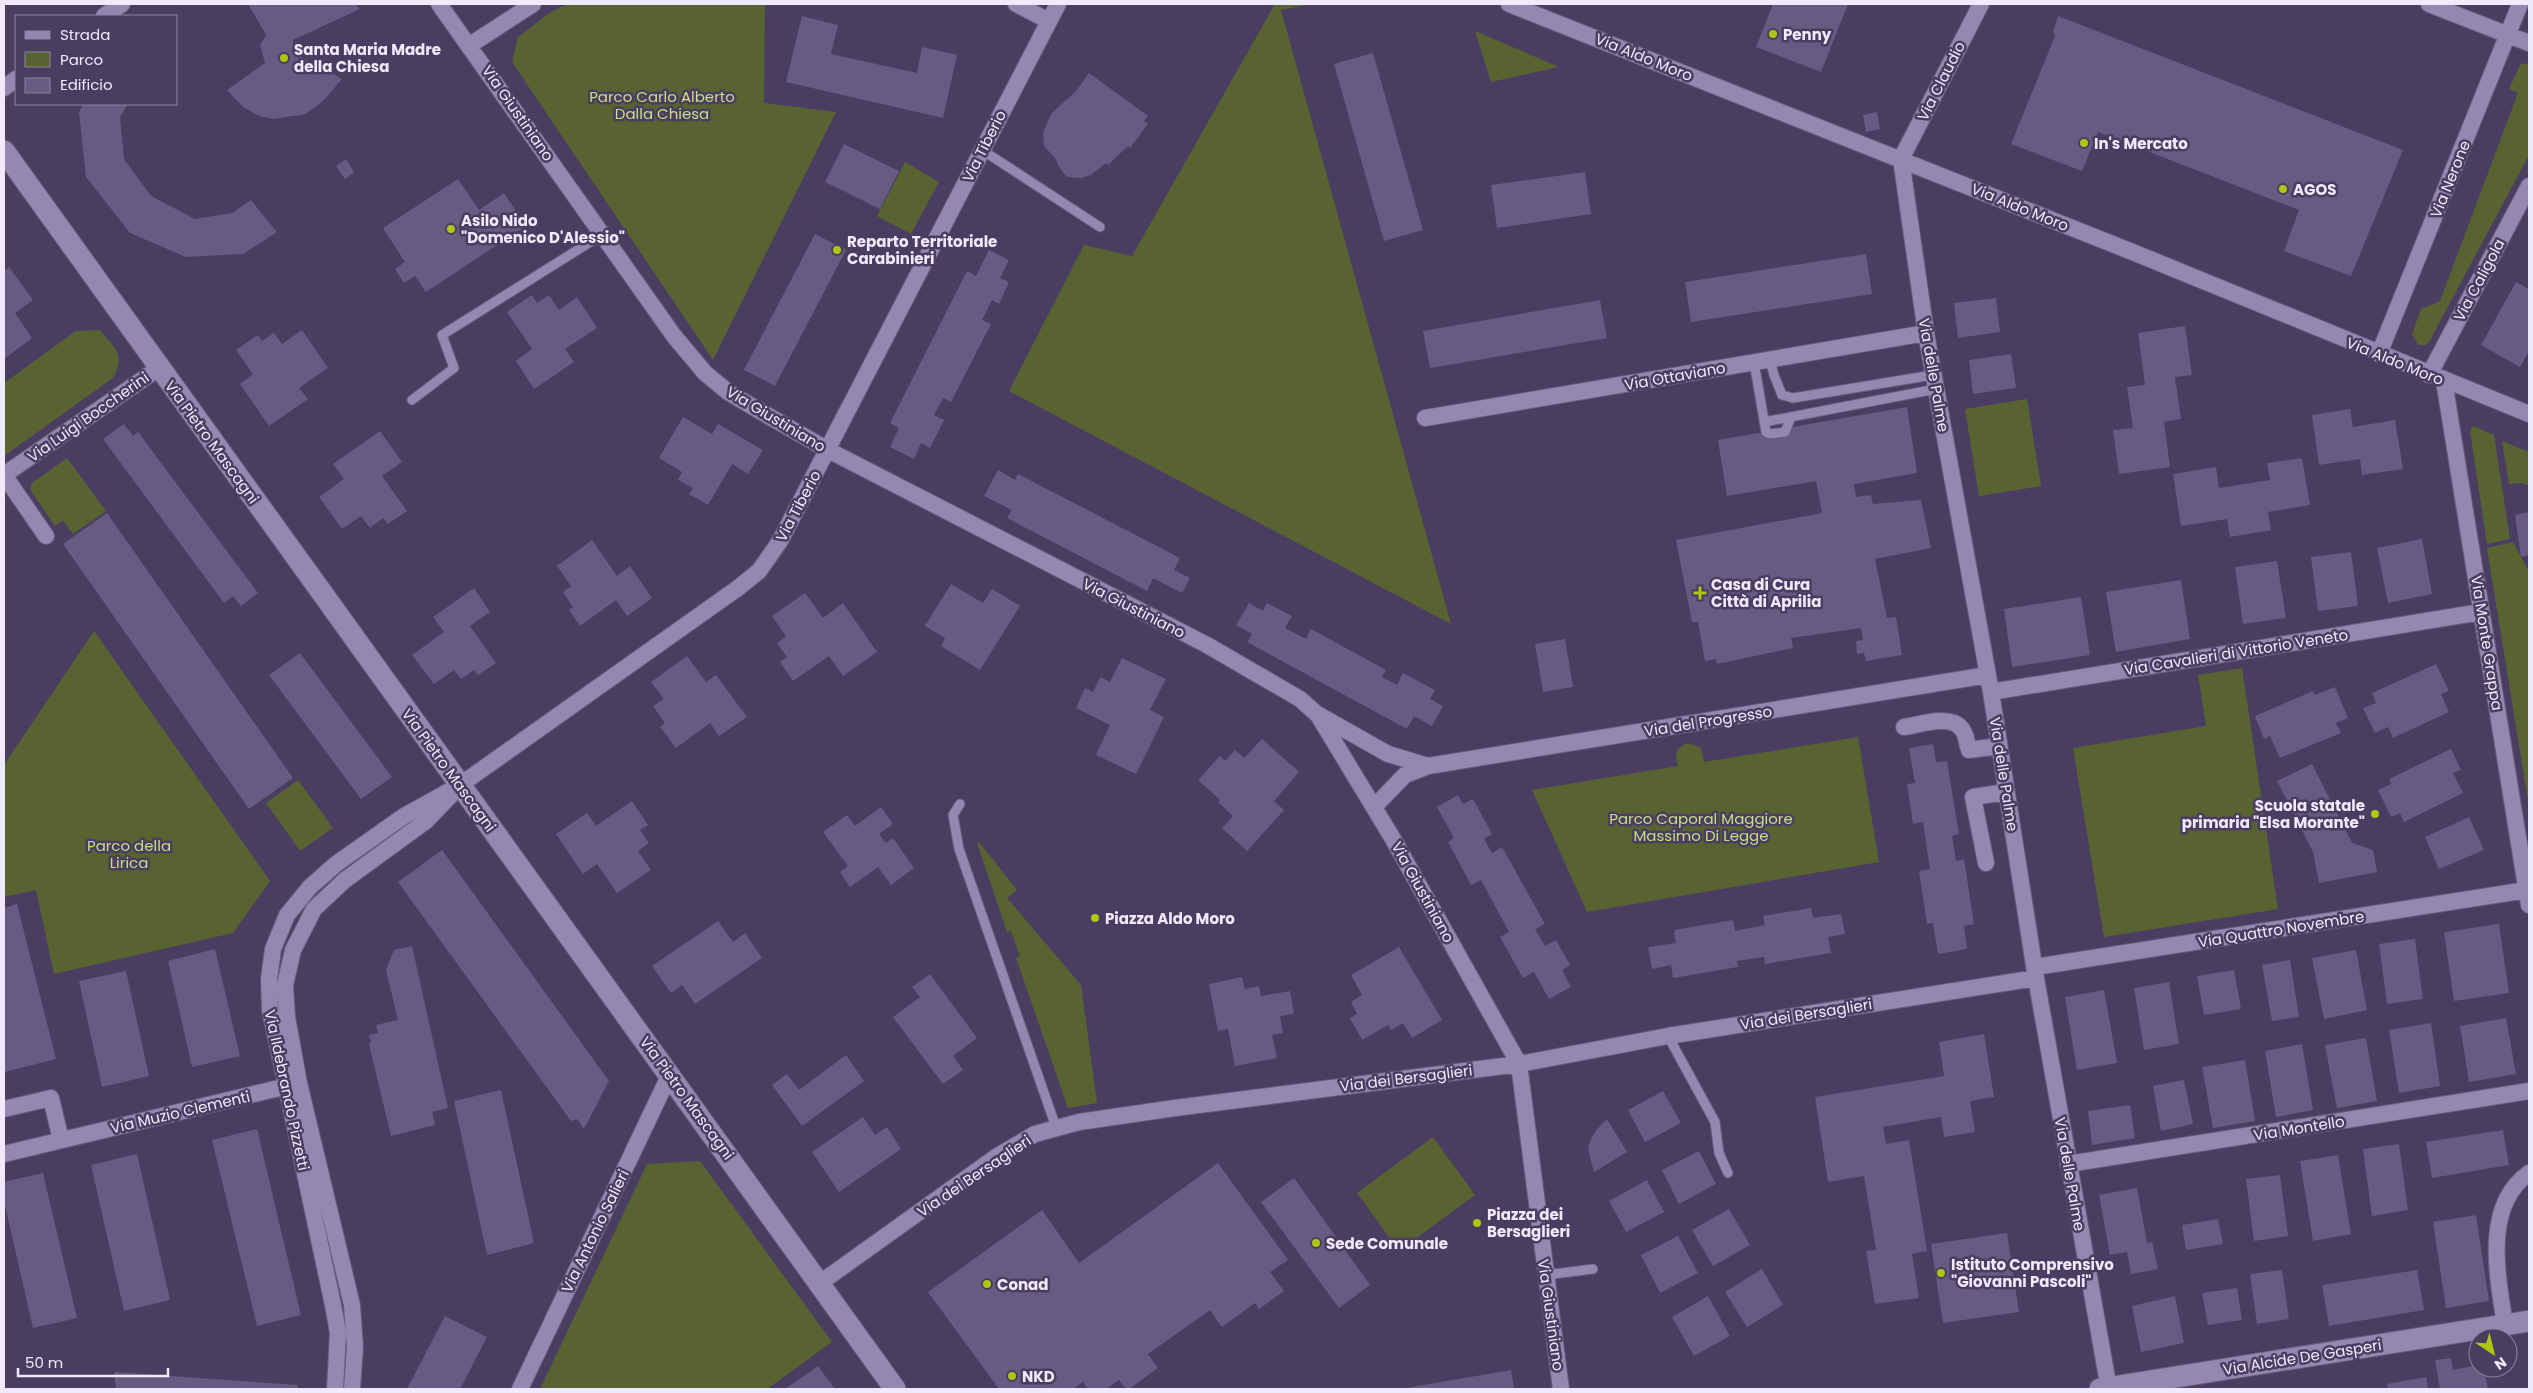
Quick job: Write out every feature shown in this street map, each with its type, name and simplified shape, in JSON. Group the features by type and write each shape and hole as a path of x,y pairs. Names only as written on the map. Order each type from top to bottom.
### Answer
{"street":[{"path":"106,15 122,4"},
{"name":"Via Giustiniano","path":"439,4 470,45 674,336 706,373 734,396 828,450 1207,645 1300,699 1318,715 1374,807 1519,1064 1561,1389"},
{"path":"470,45 534,4"},
{"path":"1016,4 1049,21"},
{"name":"Via Tiberio","path":"460,786 750,579 767,561 780,541 828,450 1058,4"},
{"name":"Via Aldo Moro","path":"1509,4 1901,159 2529,414"},
{"name":"Via Claudio","path":"1901,159 1981,4"},
{"path":"2429,4 2529,43"},
{"name":"Via Nerone","path":"2379,354 2520,4"},
{"path":"4,88 15,80"},
{"name":"Via Pietro Mascagni","path":"4,151 895,1389"},
{"name":"Via delle Palme","path":"1901,159 1934,382 1991,692 2035,968 2106,1389"},
{"name":"Via Caligola","path":"2437,378 2529,186"},
{"name":"Via Ottaviano","path":"1424,418 1926,333"},
{"name":"Via Luigi Boccherini","path":"46,536 4,475 159,368"},
{"name":"Via Monte Grappa","path":"2437,378 2482,612 2528,898"},
{"name":"Via Cavalieri di Vittorio Veneto","path":"1991,692 2482,612"},
{"name":"Via del Progresso","path":"1374,807 1405,775 1428,766 1988,675"},
{"name":"Via del Progresso","path":"1318,715 1388,754 1428,766"},
{"path":"1904,727 1947,721 1960,726 1966,736 1970,750 1999,746"},
{"name":"Via Ildebrando Pizzetti","path":"335,1389 338,1333 292,1085 285,986 293,950 306,920 314,909 334,888 426,821 460,786"},
{"path":"1986,863 1973,797 2006,792"},
{"name":"Via Quattro Novembre","path":"2035,968 2528,898"},
{"name":"Via dei Bersaglieri","path":"820,1283 996,1157 1025,1139 1056,1127 1175,1108 1519,1064 2035,968"},
{"name":"Via Antonio Salieri","path":"520,1389 670,1074"},
{"name":"Via Ildebrando Pizzetti","path":"292,1085 352,1305 355,1347 352,1389"},
{"name":"Via Muzio Clementi","path":"4,1154 292,1085"},
{"name":"Via Montello","path":"2068,1164 2529,1091"},
{"path":"4,1109 51,1098 61,1140"},
{"path":"2505,1326 2498,1278 2498,1229 2510,1196 2529,1173"},
{"name":"Via Alcide De Gasperi","path":"2106,1389 2529,1321"}],"lane":[{"path":"982,150 1100,227"},
{"path":"412,400 454,368 442,335 603,234"},
{"path":"1770,360 1782,394 1793,398 1934,382"},
{"path":"1754,362 1766,432 1770,434 1785,432 1791,417"},
{"path":"1764,422 1934,382"},
{"path":"960,804 953,815 960,849 1056,1127"},
{"path":"1668,1036 1715,1122 1719,1153 1728,1173"},
{"path":"1546,1275 1593,1269"}],"green space":[{"name":"Parco Carlo Alberto Dalla Chiesa","path":"568,4 765,4 764,103 836,112 713,360 512,62 518,37 551,12"},
{"path":"1275,4 1311,4 1281,10 1451,624 1009,391 1084,245 1132,256"},
{"path":"1475,31 1559,67 1491,82"},
{"path":"2521,63 2529,65 2529,155 2429,342 2425,345 2418,345 2412,334 2421,309 2440,301 2518,93 2509,89"},
{"path":"905,162 939,182 911,234 877,216"},
{"path":"100,330 114,347 119,357 117,370 113,378 4,456 4,383 76,331"},
{"path":"2027,399 2041,486 1979,496 1965,409"},
{"path":"2473,426 2494,435 2510,539 2487,544 2470,431"},
{"path":"2502,441 2529,452 2529,486 2523,483 2509,484"},
{"path":"67,458 106,511 73,534 63,521 55,526 30,489 32,483"},
{"path":"2513,542 2529,572 2529,807 2487,548"},
{"name":"Parco della Lirica","path":"94,631 270,881 233,933 54,974 36,890 4,897 4,765"},
{"path":"2242,668 2278,909 2104,937 2073,748 2206,726 2198,675"},
{"name":"Parco Caporal Maggiore Massimo Di Legge","path":"1858,737 1879,862 1587,912 1532,790 1678,766 1677,752 1688,743 1701,748 1704,762"},
{"path":"298,780 333,828 300,851 266,803"},
{"path":"979,842 1017,890 1007,898 1081,985 1097,1103 1068,1108 1016,958 1020,956 1011,931 1007,932 977,843"},
{"path":"1433,1137 1475,1195 1399,1251 1357,1193"},
{"path":"700,1161 832,1342 767,1389 540,1389 647,1164"}],"building":[{"name":"Santa Maria Madre della Chiesa","path":"248,4 355,4 360,9 293,40 293,52 342,79 324,100 306,114 273,119 259,116 243,107 227,90 265,63 260,45 266,35"},
{"path":"1773,4 1848,4 1821,72 1756,47"},
{"path":"802,16 838,25 831,54 917,73 922,47 957,55 943,118 786,82"},
{"path":"2058,16 2403,150 2351,276 2284,251 2299,210 2098,132 2082,171 2011,144 2055,36 2053,32"},
{"path":"1373,53 1423,230 1384,241 1334,64"},
{"path":"1089,73 1148,116 1144,121 1148,124 1130,148 1128,146 1108,165 1106,163 1091,175 1081,178 1067,177 1055,158 1044,146 1043,133 1051,114 1076,91"},
{"path":"82,105 127,105 120,117 124,159 151,196 195,219 232,213 251,200 277,232 243,254 186,257 130,233 86,177 79,112"},
{"path":"1877,112 1880,129 1866,132 1863,115"},
{"path":"844,144 899,171 880,209 825,182"},
{"path":"346,159 354,172 345,179 336,166"},
{"path":"1585,172 1591,214 1497,228 1491,185"},
{"path":"458,179 479,210 504,193 526,226 426,292 415,276 404,283 395,269 405,262 383,228"},
{"path":"815,234 846,250 775,386 744,370"},
{"path":"989,250 1009,260 1000,278 1009,282 999,304 992,300 982,320 991,324 951,402 943,398 934,415 944,420 930,448 921,443 914,459 890,447 899,428 890,423 967,271 976,276"},
{"path":"1866,254 1872,294 1691,322 1685,282"},
{"path":"9,267 33,300 15,313 32,338 4,359 4,271"},
{"path":"2516,282 2529,289 2529,351 2520,367 2481,345"},
{"path":"532,295 537,303 549,295 559,310 577,297 597,328 565,349 574,362 534,389 516,361 532,349 507,312"},
{"path":"1996,298 2000,332 1958,338 1954,303"},
{"path":"1600,300 1607,338 1430,368 1423,331"},
{"path":"2185,326 2192,375 2175,377 2181,419 2164,422 2170,467 2119,474 2113,430 2133,428 2127,387 2145,385 2138,333"},
{"path":"302,330 328,368 299,388 308,399 269,426 240,384 253,374 236,350 258,335 262,341 274,333 282,344"},
{"path":"2011,354 2016,388 1973,394 1969,360"},
{"path":"1907,407 1917,473 1854,484 1856,497 1871,495 1873,504 1921,500 1931,548 1875,559 1887,618 1896,617 1902,655 1866,661 1864,653 1857,654 1856,641 1863,640 1861,628 1791,638 1793,648 1717,664 1716,659 1705,661 1698,622 1692,622 1676,540 1822,513 1816,481 1727,496 1718,440"},
{"path":"2350,409 2353,427 2395,420 2403,469 2362,475 2360,459 2319,465 2312,415"},
{"path":"683,417 712,434 718,424 763,450 748,474 732,464 708,505 689,494 693,488 678,480 682,472 659,458"},
{"path":"124,424 133,436 138,432 258,593 241,606 233,596 224,603 103,439"},
{"path":"380,431 402,462 382,476 407,511 388,524 383,518 370,528 361,516 342,529 319,497 344,479 333,464"},
{"path":"2302,458 2310,505 2268,512 2271,530 2230,537 2227,519 2181,526 2173,474 2216,467 2219,488 2270,480 2267,463"},
{"path":"998,470 1015,480 1018,474 1180,558 1174,570 1190,578 1182,593 1153,578 1147,591 1007,518 1012,510 984,496"},
{"path":"2529,512 2529,555 2521,557 2515,515"},
{"path":"107,513 293,778 249,809 63,544"},
{"path":"2422,539 2432,594 2388,603 2377,548"},
{"path":"592,540 617,576 630,566 652,598 627,616 616,600 580,626 569,610 573,607 563,592 571,586 557,566"},
{"path":"2351,552 2358,606 2318,611 2311,557"},
{"path":"2277,561 2286,618 2243,624 2235,567"},
{"path":"2181,580 2190,639 2116,652 2106,592"},
{"path":"951,584 983,603 992,589 1020,606 980,670 941,646 945,638 925,626"},
{"path":"474,588 490,612 470,626 496,663 478,675 474,670 461,679 454,670 434,684 412,655 444,632 433,617"},
{"path":"805,593 823,618 843,603 877,652 843,676 829,656 793,681 780,662 787,657 777,643 786,636 772,616"},
{"path":"2081,597 2090,655 2012,667 2004,609"},
{"path":"1249,603 1263,611 1267,603 1292,616 1285,628 1306,639 1311,629 1386,670 1382,677 1397,685 1403,673 1435,690 1430,699 1443,706 1432,726 1414,716 1407,729 1247,642 1252,634 1236,625"},
{"path":"1565,639 1573,687 1543,692 1535,644"},
{"path":"300,653 392,777 361,799 269,675"},
{"path":"687,656 706,682 716,675 747,717 719,736 710,723 676,748 660,727 665,723 653,706 664,699 651,682"},
{"path":"1122,658 1166,679 1150,710 1164,717 1136,774 1096,755 1110,725 1076,708 1085,688 1093,692 1100,677 1110,682"},
{"path":"2436,664 2449,691 2441,694 2449,712 2393,738 2388,727 2375,733 2363,708 2376,703 2372,693"},
{"path":"2335,687 2348,718 2336,723 2341,733 2280,758 2270,736 2264,739 2255,716 2313,691 2315,695"},
{"path":"1262,739 1299,772 1274,801 1284,810 1247,851 1222,828 1233,816 1218,802 1220,800 1198,780 1220,756 1225,761 1235,750 1244,758"},
{"path":"1933,744 1936,762 1947,761 1959,834 1952,836 1956,861 1964,859 1974,924 1964,926 1967,949 1938,954 1933,923 1927,924 1919,871 1930,869 1923,822 1913,824 1907,784 1915,783 1909,748"},
{"path":"2451,749 2461,770 2453,773 2463,793 2404,822 2400,813 2391,817 2378,790 2391,784 2389,779"},
{"path":"2312,764 2352,843 2373,850 2377,872 2319,883 2313,852 2277,781"},
{"path":"1458,795 1463,804 1473,799 1492,834 1484,839 1492,853 1502,847 1545,924 1535,929 1545,946 1556,940 1570,965 1562,970 1571,987 1549,999 1534,972 1523,978 1500,937 1509,932 1481,880 1471,885 1448,842 1454,838 1437,807"},
{"path":"632,801 648,825 640,830 649,843 638,851 651,870 617,893 597,864 583,874 556,834 587,813 596,826"},
{"path":"881,807 893,824 879,834 886,843 893,838 914,868 891,885 878,867 850,887 840,872 848,866 823,832 847,815 855,826"},
{"path":"2469,817 2484,850 2439,869 2425,837"},
{"path":"442,850 609,1081 584,1129 577,1119 571,1121 398,882"},
{"path":"17,904 56,1059 5,1072 4,908"},
{"path":"1811,908 1813,918 1841,914 1845,934 1828,937 1831,953 1765,964 1764,957 1737,961 1738,967 1673,978 1671,965 1652,969 1648,947 1676,943 1674,930 1733,920 1735,931 1765,925 1763,916"},
{"path":"718,921 733,942 745,933 762,958 695,1004 682,985 671,993 652,966"},
{"path":"2499,924 2509,993 2454,1001 2444,932"},
{"path":"2415,939 2423,999 2387,1004 2379,944"},
{"path":"412,946 448,1108 432,1112 435,1125 391,1136 369,1044 371,1042 369,1035 378,1033 376,1025 398,1020 386,970 394,950"},
{"path":"1399,947 1442,1020 1412,1038 1403,1023 1391,1030 1388,1025 1362,1040 1350,1018 1357,1014 1351,1002 1362,995 1351,975"},
{"path":"215,949 240,1056 192,1067 168,961"},
{"path":"2356,950 2367,1010 2324,1019 2312,958"},
{"path":"2290,960 2299,1017 2272,1021 2262,965"},
{"path":"2234,970 2241,1009 2204,1015 2197,976"},
{"path":"126,971 149,1076 102,1087 79,981"},
{"path":"930,974 977,1038 953,1056 963,1070 943,1084 893,1017 920,997 912,987"},
{"path":"1242,977 1245,989 1259,986 1261,996 1290,991 1294,1014 1280,1016 1283,1033 1272,1035 1277,1058 1235,1066 1228,1029 1218,1031 1209,984"},
{"path":"2169,982 2179,1044 2144,1050 2134,988"},
{"path":"2104,990 2117,1063 2077,1070 2065,997"},
{"path":"2506,1018 2516,1074 2469,1082 2460,1026"},
{"path":"2431,1023 2440,1086 2399,1093 2389,1030"},
{"path":"1984,1034 1994,1097 1970,1101 1975,1132 1944,1137 1941,1117 1883,1127 1886,1144 1909,1140 1927,1251 1912,1254 1919,1298 1875,1304 1866,1251 1876,1250 1864,1176 1828,1182 1815,1097 1944,1076 1939,1042"},
{"path":"2366,1038 2377,1101 2337,1108 2325,1045"},
{"path":"2302,1044 2313,1110 2276,1117 2265,1051"},
{"path":"846,1055 864,1081 802,1126 772,1085 787,1074 799,1090"},
{"path":"2245,1060 2255,1121 2213,1128 2202,1067"},
{"path":"2184,1080 2193,1124 2161,1131 2153,1086"},
{"path":"501,1090 534,1243 487,1255 454,1101"},
{"path":"1663,1091 1681,1123 1645,1142 1628,1110"},
{"path":"2130,1105 2135,1138 2092,1145 2088,1111"},
{"path":"863,1117 875,1135 887,1127 901,1149 839,1192 812,1152"},
{"path":"1607,1119 1627,1152 1594,1172 1588,1149 1597,1129"},
{"path":"257,1129 301,1315 257,1326 212,1140"},
{"path":"2503,1130 2509,1165 2432,1178 2426,1142"},
{"path":"2399,1144 2408,1210 2372,1216 2363,1149"},
{"path":"1699,1151 1716,1184 1679,1204 1662,1170"},
{"path":"137,1154 170,1300 124,1311 91,1165"},
{"path":"2338,1155 2351,1234 2313,1241 2300,1161"},
{"path":"1218,1163 1288,1260 1270,1272 1284,1291 1259,1309 1255,1303 1222,1327 1210,1310 1148,1354 1158,1368 1129,1389 1126,1389 1119,1380 1106,1389 1088,1389 1083,1382 1073,1389 999,1389 928,1292 1042,1210 1079,1263"},
{"path":"43,1173 77,1318 33,1328 4,1201 4,1182"},
{"path":"2280,1175 2288,1236 2254,1241 2246,1179"},
{"name":"Sede Comunale","path":"1294,1178 1370,1285 1339,1308 1261,1202"},
{"path":"1647,1180 1664,1212 1626,1232 1609,1201"},
{"path":"2137,1188 2147,1243 2152,1242 2158,1269 2131,1274 2127,1252 2110,1255 2099,1195"},
{"path":"1729,1209 1750,1245 1713,1266 1692,1230"},
{"path":"2476,1215 2489,1301 2446,1308 2433,1222"},
{"path":"2218,1219 2223,1244 2186,1250 2182,1225"},
{"path":"2007,1233 2019,1312 1943,1323 1931,1244"},
{"path":"1678,1236 1698,1273 1660,1293 1641,1255"},
{"path":"1762,1269 1783,1305 1747,1327 1725,1292"},
{"path":"2282,1270 2289,1319 2257,1324 2250,1274"},
{"path":"2417,1270 2424,1310 2329,1326 2322,1285"},
{"path":"2237,1288 2242,1320 2208,1325 2202,1293"},
{"path":"1708,1296 1730,1336 1694,1356 1672,1317"},
{"path":"2175,1296 2184,1343 2141,1352 2132,1306"},
{"path":"445,1316 487,1337 460,1389 407,1389"},
{"path":"2451,1358 2453,1370 2468,1367 2468,1378 2486,1378 2488,1389 2440,1389 2435,1360"},
{"path":"818,1366 835,1389 785,1389"},
{"path":"1511,1370 1514,1389 1406,1389 1406,1388"},
{"path":"114,1372 298,1385 297,1389 116,1389"},
{"path":"2426,1377 2428,1389 2388,1389 2387,1384"}],"place":[{"name":"Penny","path":"1773,34"},
{"name":"Santa Maria Madre della Chiesa","path":"284,58"},
{"name":"In's Mercato","path":"2084,143"},
{"name":"AGOS","path":"2283,189"},
{"name":"Asilo Nido \"Domenico D'Alessio\"","path":"451,229"},
{"name":"Reparto Territoriale Carabinieri","path":"837,250"},
{"name":"Casa di Cura Città di Aprilia","path":"1700,593"},
{"name":"Scuola statale primaria \"Elsa Morante\"","path":"2375,814"},
{"name":"Piazza Aldo Moro","path":"1095,918"},
{"name":"Piazza dei Bersaglieri","path":"1477,1223"},
{"name":"Sede Comunale","path":"1316,1243"},
{"name":"Istituto Comprensivo \"Giovanni Pascoli\"","path":"1941,1273"},
{"name":"Conad","path":"987,1284"},
{"name":"NKD","path":"1012,1376"}]}
